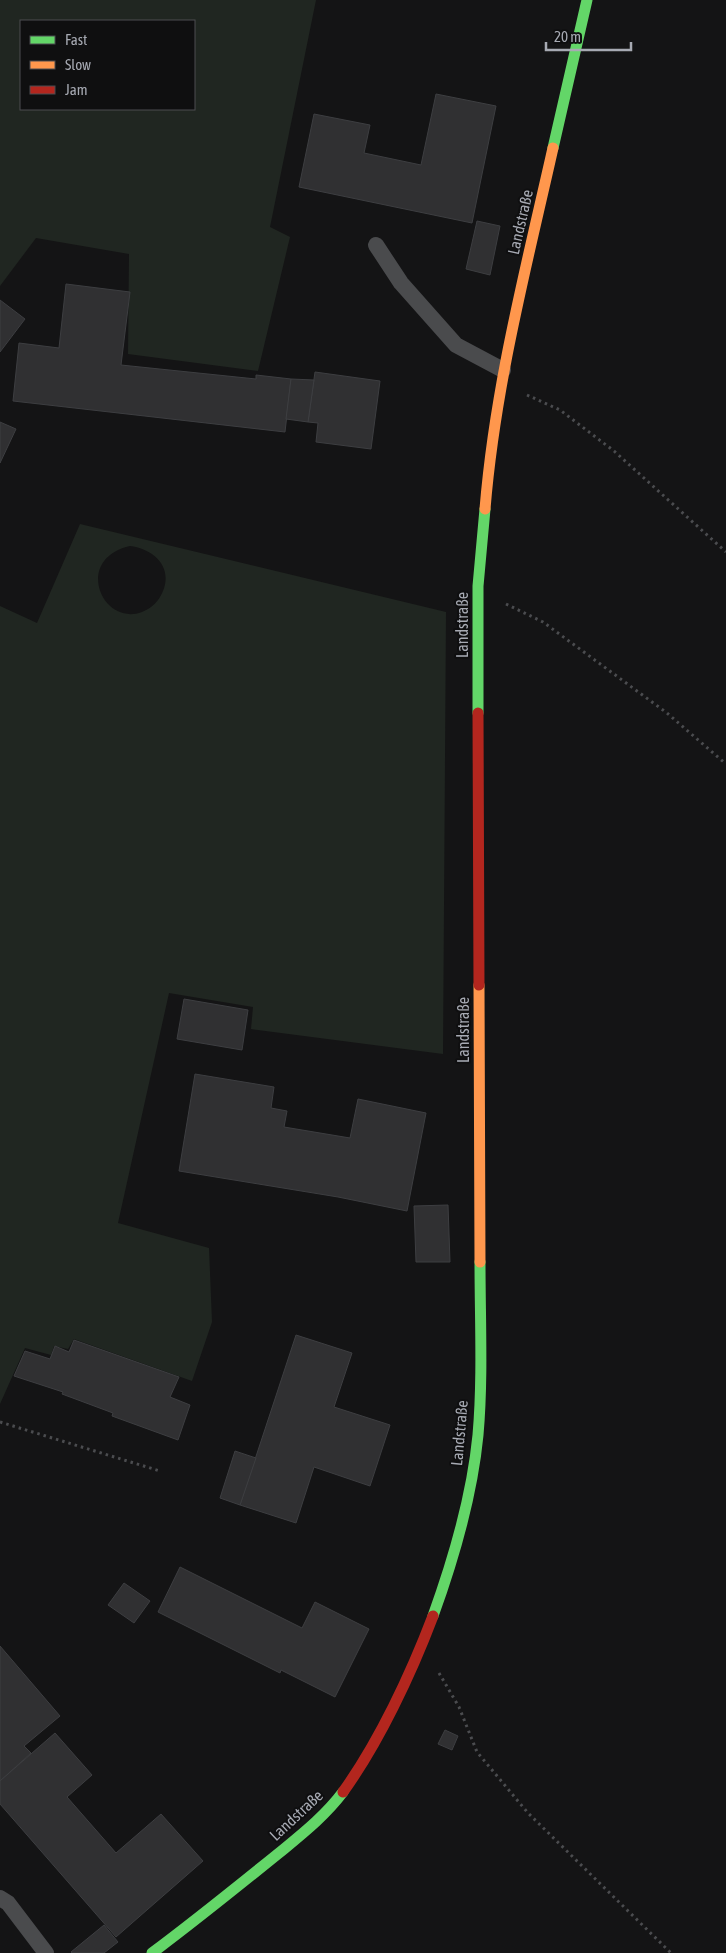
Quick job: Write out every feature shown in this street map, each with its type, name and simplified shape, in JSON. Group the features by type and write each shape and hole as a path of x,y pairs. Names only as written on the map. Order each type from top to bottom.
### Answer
{"main road":[{"name":"Landstraße","path":"152,1953 227,1897 322,1816 337,1800 368,1752 402,1688 422,1644 441,1597 463,1519 476,1447 480,1354 478,586 489,460 502,378 587,0"}],"lane":[{"path":"376,245 400,283 456,345 502,378"},
{"path":"0,1898 8,1903 46,1953"}],"path":[{"path":"502,378 560,410 614,451 726,552"},
{"path":"478,586 498,600 543,622 667,712 726,764"},
{"path":"0,1422 160,1471"},
{"path":"422,1644 460,1707 477,1752 528,1813 671,1953"}],"shaded area":[{"path":"0,0 316,0 270,227 290,237 258,371 128,354 129,254 36,238 0,286"},
{"path":"80,524 446,612 443,1054 251,1029 253,1007 169,993 118,1223 209,1248 212,1322 192,1381 74,1339 68,1349 54,1346 51,1355 25,1348 0,1404 0,606 37,623","holes":["130,546 138,548 159,560 165,574 165,582 161,595 152,606 142,612 128,614 115,610 106,601 100,590 98,577 102,564 113,553"]}],"building":[{"path":"436,94 496,106 472,223 299,187 314,114 370,125 364,153 421,165"},
{"path":"477,221 500,226 490,275 466,269"},
{"path":"66,284 130,292 121,365 256,379 256,375 291,379 285,432 13,401 19,343 59,348"},
{"path":"0,300 25,319 0,352"},
{"path":"315,372 380,381 371,449 316,442 318,423 308,422"},
{"path":"291,379 314,380 308,422 286,419"},
{"path":"0,422 16,429 0,463"},
{"path":"184,999 248,1010 242,1050 177,1039"},
{"path":"195,1074 274,1087 271,1108 287,1111 284,1127 350,1138 358,1099 426,1113 407,1211 338,1197 179,1171"},
{"path":"448,1205 450,1262 416,1262 414,1206"},
{"path":"296,1335 352,1353 334,1407 390,1425 370,1486 314,1467 296,1523 240,1505"},
{"path":"74,1340 179,1377 170,1397 190,1405 178,1440 112,1416 113,1413 62,1394 63,1392 14,1376 25,1351 50,1359 55,1346 69,1352"},
{"path":"235,1451 256,1458 240,1505 220,1498"},
{"path":"180,1567 302,1628 315,1602 369,1629 335,1697 281,1670 280,1673 158,1612"},
{"path":"124,1583 150,1601 134,1623 108,1605"},
{"path":"0,1646 60,1716 24,1746 31,1753 0,1781"},
{"path":"445,1730 458,1736 452,1750 438,1744"},
{"path":"55,1733 92,1775 67,1797 116,1853 161,1814 203,1861 116,1937 0,1804 0,1781"},
{"path":"104,1925 118,1942 104,1953 71,1952"}],"traffic: fast":[{"path":"553,148 587,0"},
{"path":"478,713 478,586 485,509"},
{"path":"433,1616 461,1527 475,1458 480,1392 480,1262"},
{"path":"152,1953 296,1839 321,1817 343,1792"}],"traffic: slow":[{"path":"485,509 496,418 504,372 553,148"},
{"path":"479,985 480,1262"}],"traffic: jam":[{"path":"478,713 479,985"},
{"path":"343,1792 369,1752 393,1707 415,1661 433,1616"}]}
